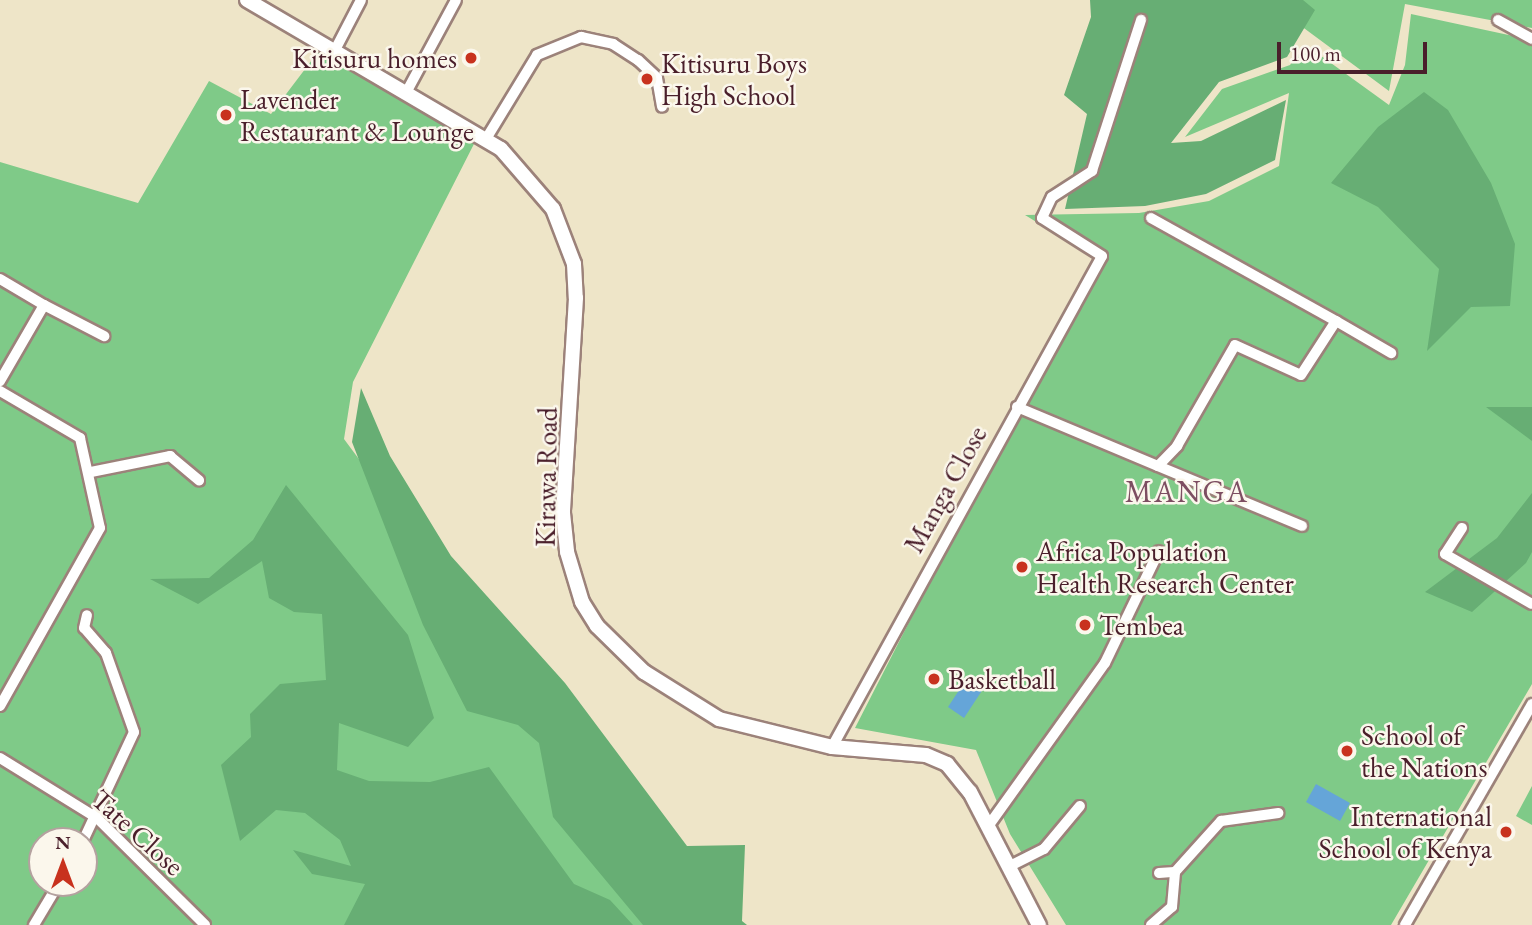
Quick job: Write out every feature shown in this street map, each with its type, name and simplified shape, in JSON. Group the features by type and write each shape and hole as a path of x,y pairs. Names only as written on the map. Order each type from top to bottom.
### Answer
{"main road":[{"name":"Kirawa Road","path":"247,0 486,139 541,190 574,264 576,350 563,513 582,602 619,649 688,705 740,726 832,747 938,759 962,779 989,825 1039,925"}],"street":[{"path":"335,50 361,0"},
{"path":"407,91 456,0"},
{"name":"Manga Close","path":"832,747 1102,256 1042,218 1052,197 1091,171 1141,20"},
{"path":"1498,20 1532,40"},
{"path":"486,139 537,55 581,37 613,44 638,60 657,78 662,107"},
{"path":"1151,218 1391,353"},
{"path":"0,279 104,336"},
{"path":"0,381 44,305"},
{"path":"1158,466 1177,446 1235,345 1301,375 1336,321"},
{"path":"0,391 76,434 91,472 100,528 0,706"},
{"path":"1017,407 1302,526"},
{"path":"91,472 170,456 199,481"},
{"path":"1462,528 1445,554 1532,604"},
{"path":"989,825 1105,663 1159,551"},
{"path":"87,615 83,628 106,653 134,732 92,827"},
{"path":"1405,925 1532,704"},
{"name":"Tate Close","path":"0,758 97,818 205,925"},
{"path":"1008,867 1044,849 1080,806"},
{"path":"1152,925 1172,907 1175,872 1221,821 1278,813"},
{"path":"1159,873 1175,872"},
{"path":"34,925 50,897"}],"green space":[{"path":"1090,0 1303,0 1315,10 1287,57 1219,82 1171,143 1201,141 1286,100 1275,160 1206,194 1145,206 1065,209 1087,114 1064,95 1091,17"},
{"path":"1266,0 1532,0 1532,28 1405,4 1389,91"},
{"path":"1411,14 1532,40 1532,684 1391,925 1066,925 1010,834 976,750 855,728 1095,258 1025,215 1139,213 1209,201 1279,166 1289,93 1185,137 1222,89 1290,65 1306,45 1389,105 1405,65"},
{"path":"321,48 477,138 353,382 344,439 705,925 0,925 0,162 138,203 209,81 271,114"},
{"path":"1424,92 1448,110 1491,183 1515,244 1510,306 1471,307 1427,351 1439,269 1378,207 1331,183 1378,127"},
{"path":"361,388 390,456 451,556 565,683 687,846 745,845 742,921 747,925 643,925 553,817 539,743 518,725 467,711 423,625 352,442"},
{"path":"1486,407 1532,407 1532,441"},
{"path":"286,485 408,635 434,718 408,747 339,723 337,770 369,781 430,782 489,767 574,884 610,900 633,925 344,925 365,884 312,874 293,850 351,866 340,840 305,813 276,810 240,841 221,765 251,737 250,714 280,684 326,680 322,614 294,612 269,598 262,561 198,604 150,579 209,578 253,540"},
{"path":"1532,493 1532,552 1526,563 1472,612 1425,592 1497,538"},
{"path":"1532,786 1532,825 1516,816"}],"water":[{"path":"969,675 985,686 964,718 948,707"},
{"path":"1316,784 1350,803 1340,821 1306,802"}],"place":[{"name":"Kitisuru homes","path":"471,58"},
{"name":"Kitisuru Boys High School","path":"647,79"},
{"name":"Lavender Restaurant & Lounge","path":"226,115"},
{"name":"Africa Population Health Research Center","path":"1022,567"},
{"name":"Tembea","path":"1085,625"},
{"name":"Basketball","path":"934,679"},
{"name":"School of the Nations","path":"1347,751"},
{"name":"International School of Kenya","path":"1506,832"}],"district":[{"name":"MANGA","path":"1187,492"}]}
